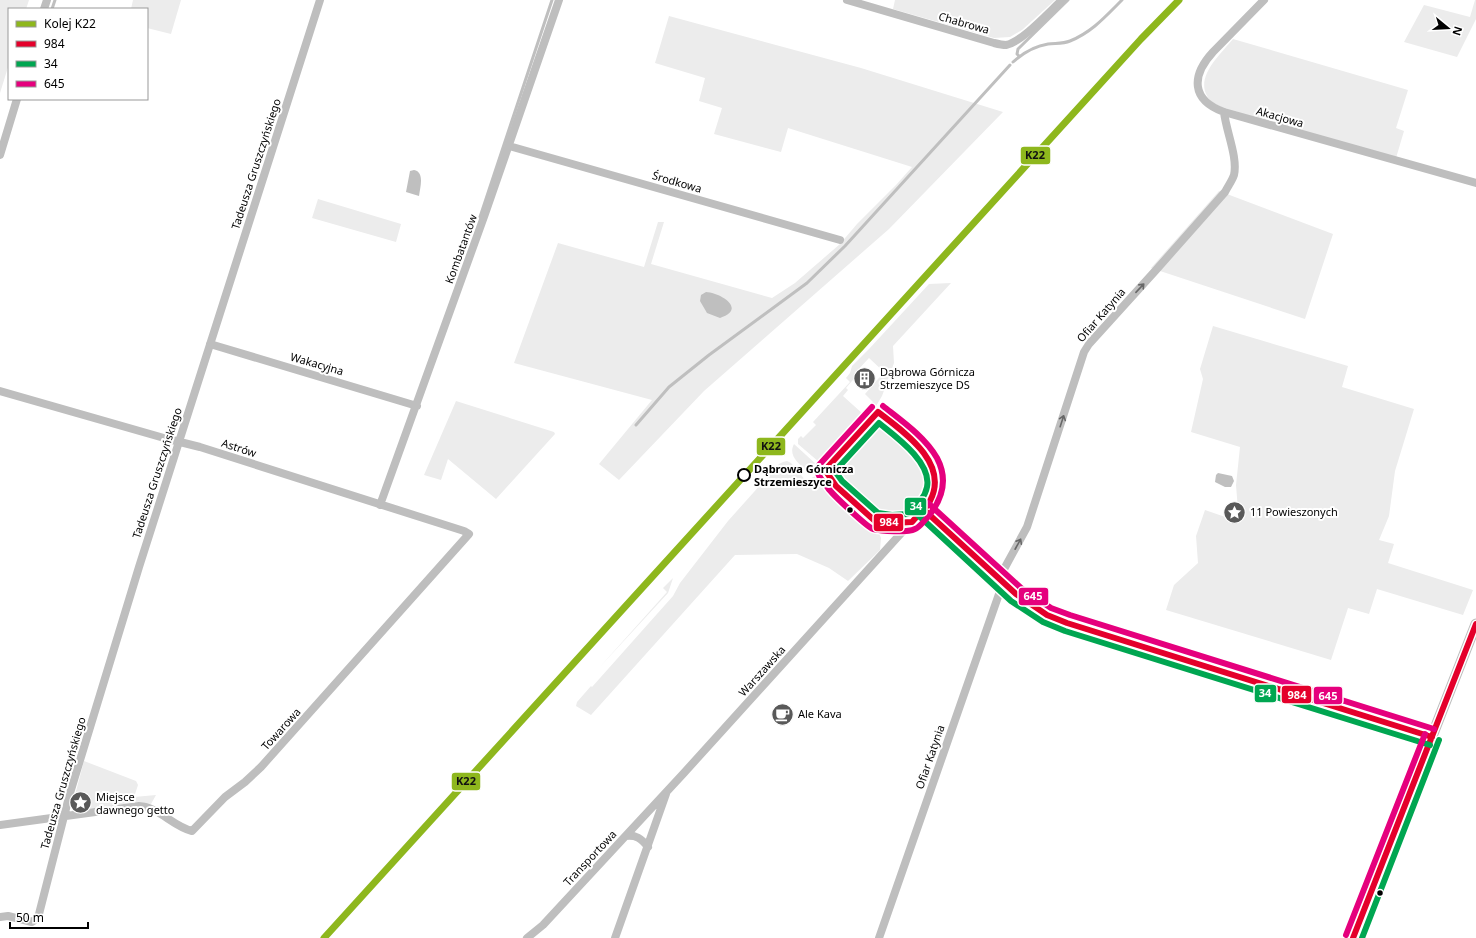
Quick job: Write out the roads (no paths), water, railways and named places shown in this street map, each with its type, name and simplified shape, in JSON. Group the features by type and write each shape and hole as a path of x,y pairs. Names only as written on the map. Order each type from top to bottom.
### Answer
{"street":[{"name":"Tadeusza Gruszczyńskiego","path":"0,917 8,916 32,922 38,918 64,816 141,560 320,0"},
{"name":"Kombatantów","path":"380,505 417,406 559,0"},
{"name":"Chabrowa","path":"847,0 1005,45 1014,42 1025,35 1062,0"},
{"name":"Akacjowa","path":"1264,0 1206,60 1198,75 1198,88 1201,96 1209,105 1224,112 1476,183"},
{"path":"0,155 17,100"},
{"name":"Ofiar Katynia","path":"998,577 1003,571 1027,527 1084,352 1089,344 1225,192 1234,174 1233,153 1224,112"},
{"name":"Środkowa","path":"509,146 840,240"},
{"name":"Wakacyjna","path":"210,344 417,406"},
{"name":"Astrów","path":"0,391 200,447 464,531 469,534"},
{"name":"Warszawska","path":"615,938 667,791 923,509 998,577"},
{"name":"Towarowa","path":"64,816 143,806 154,810 180,827 192,830 225,797 245,782 261,767 469,534"},
{"path":"998,577 1006,585 1047,615 1432,737"},
{"name":"Ofiar Katynia","path":"879,938 999,594 1006,585"},
{"path":"1353,938 1476,624"},
{"name":"Transportowa","path":"527,938 543,925 667,791"},
{"path":"0,825 64,816"},
{"path":"626,836 634,835 642,840 648,847"}],"waterway":[{"path":"52,8 55,0"},
{"path":"480,217 552,0"},
{"path":"1019,56 1017,54 1018,49 1068,0"},
{"path":"1013,62 1038,46 1065,43 1078,37 1098,24 1122,0"},
{"path":"636,425 669,387 709,355 807,283 845,246 1010,65"}],"rail line":[{"name":"K22","path":"324,938 1141,39 1179,0"}],"place":[{"name":"Dąbrowa Górnicza Strzemieszyce DS","path":"865,378"},
{"name":"Dąbrowa Górnicza Strzemieszyce","path":"744,475"},
{"name":"11 Powieszonych","path":"1235,512"},
{"name":"Ale Kava","path":"782,714"},
{"name":"Miejsce dawnego getto","path":"81,803"}]}
